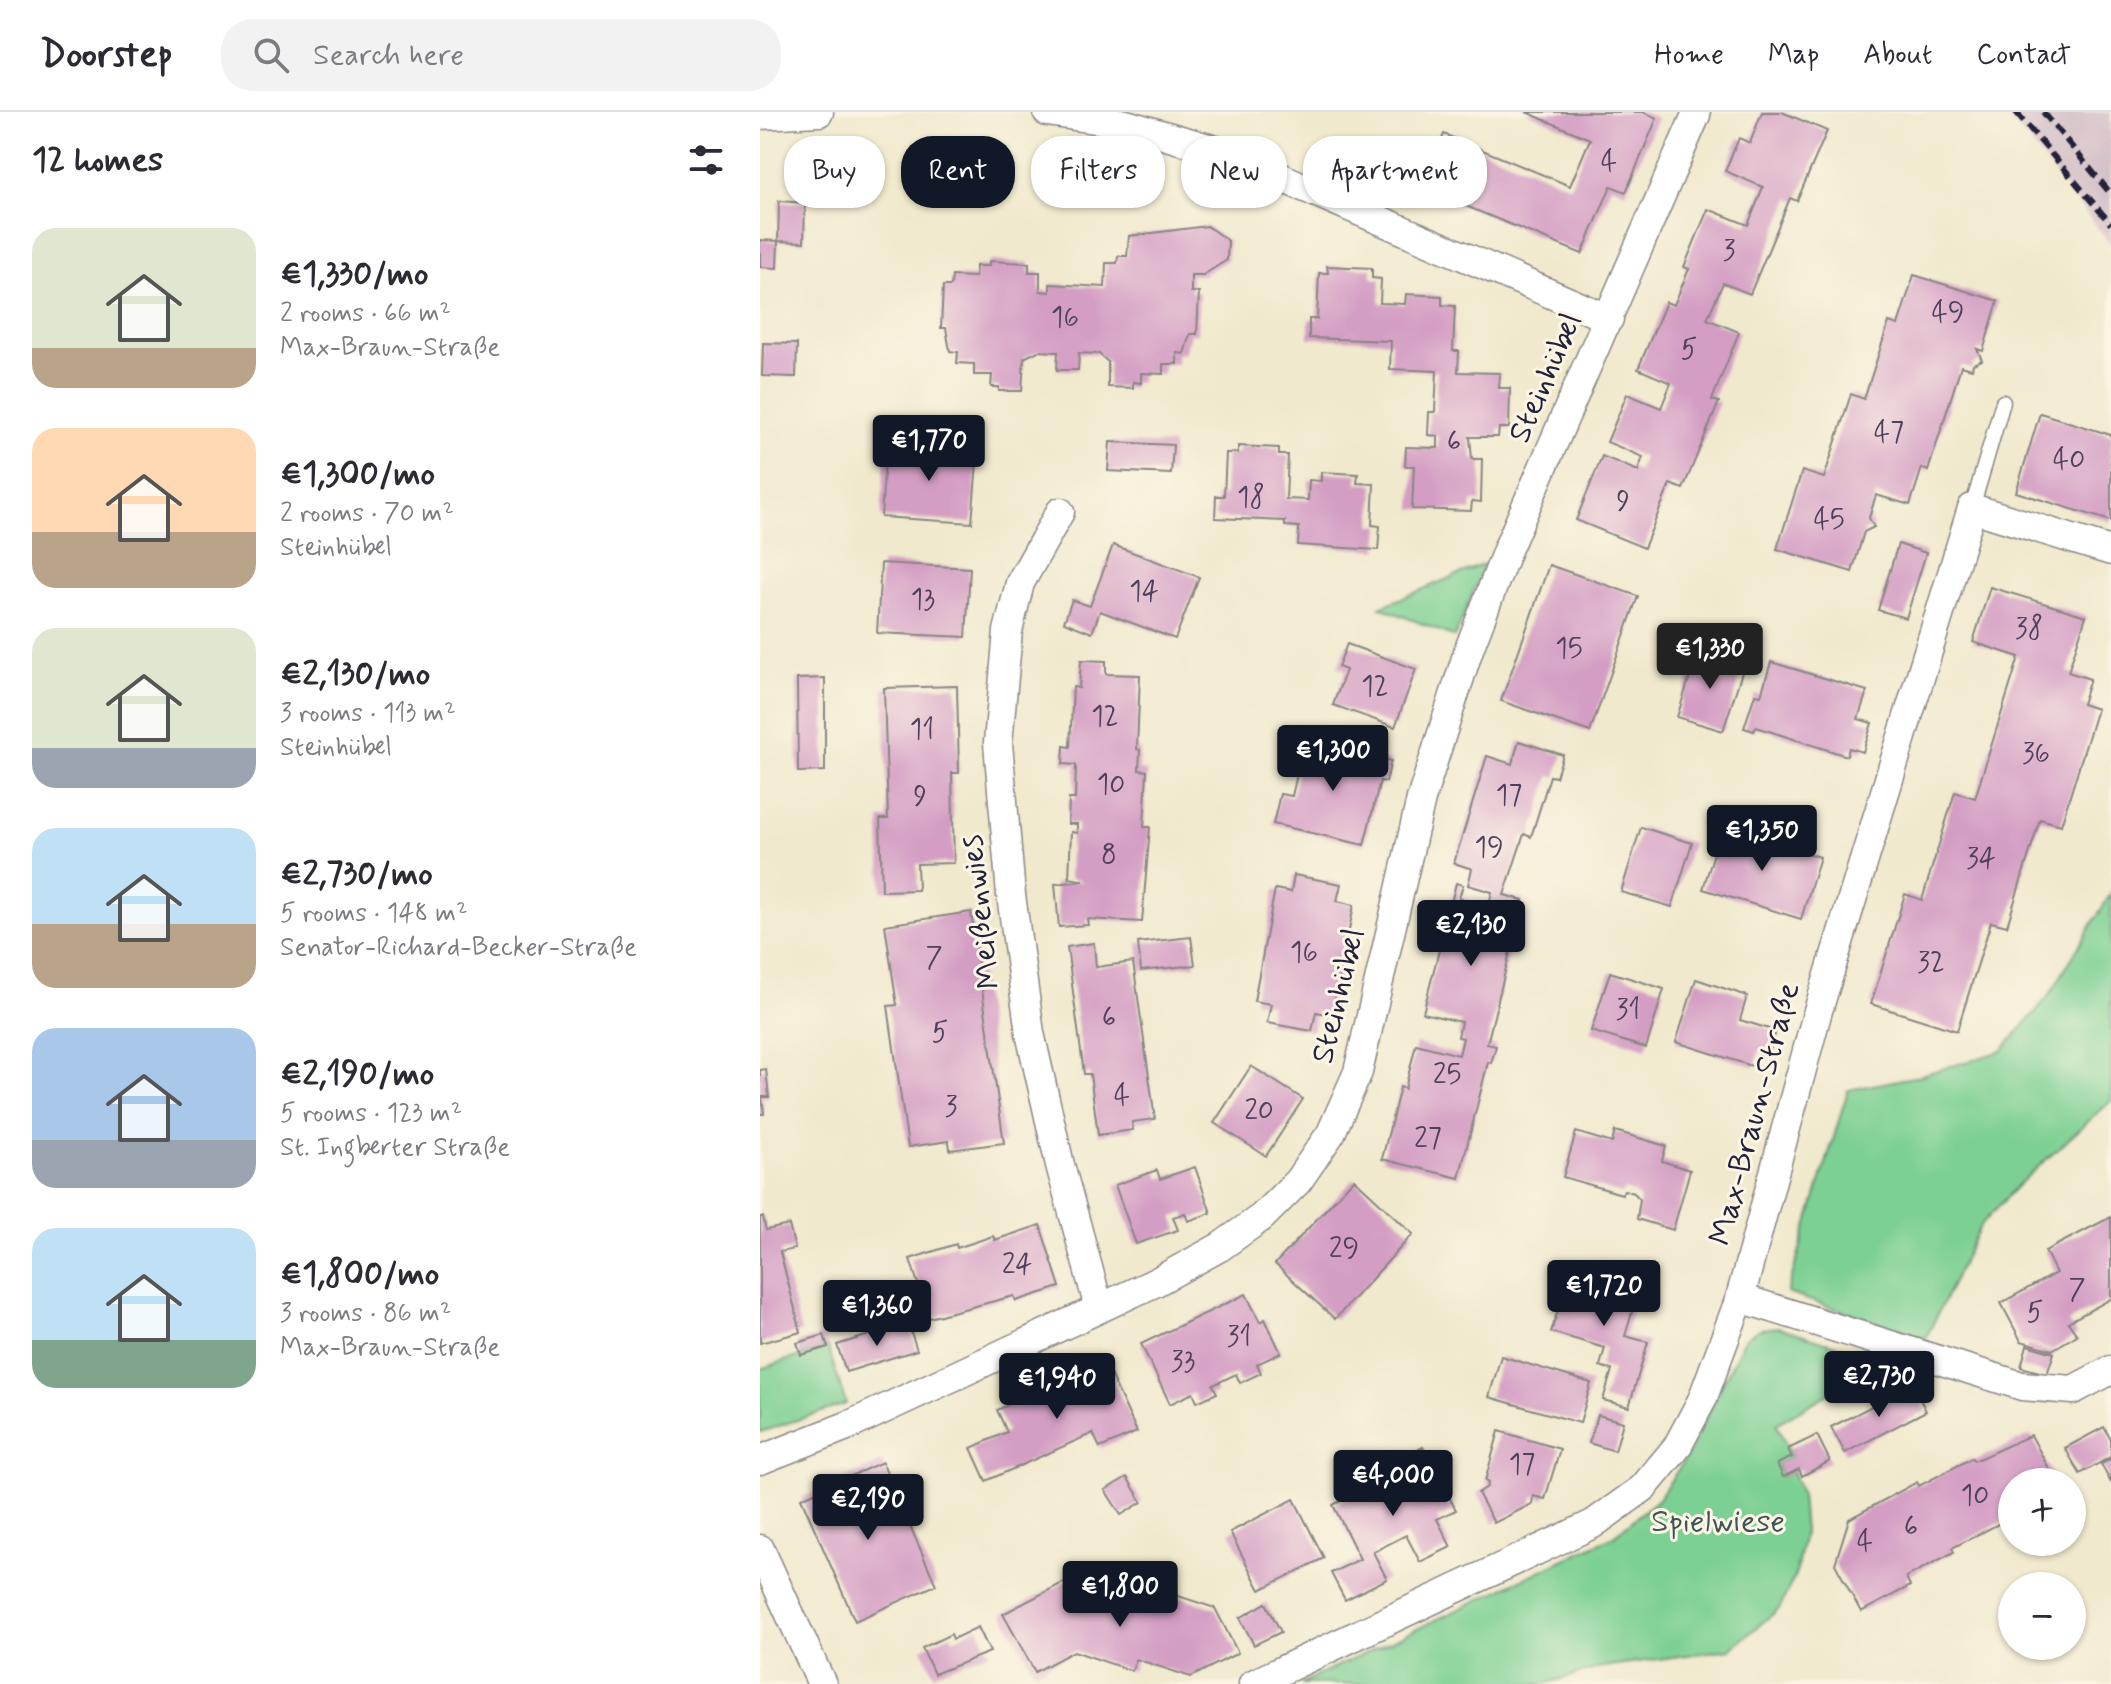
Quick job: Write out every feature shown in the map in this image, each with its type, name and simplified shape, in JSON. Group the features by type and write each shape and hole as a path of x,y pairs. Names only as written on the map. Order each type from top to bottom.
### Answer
{"street":[{"path":"760,115 819,112"},
{"path":"1047,112 1122,123 1222,152 1609,319"},
{"name":"Steinhübel","path":"760,1460 852,1424 1099,1308 1220,1247 1262,1217 1298,1181 1331,1133 1358,1072 1380,987 1406,858 1448,708 1507,550 1696,115"},
{"path":"1972,508 2111,551"},
{"name":"Max-Braun-Straße","path":"1253,1684 1593,1524 1643,1488 1677,1447 1702,1400 1740,1298 1817,1014 1972,508"},
{"name":"Meißenwies","path":"1060,512 1020,583 1008,631 998,743 1011,895 1030,1033 1060,1165 1099,1308"},
{"path":"1740,1298 2022,1386 2073,1390 2111,1370"},
{"path":"760,1549 822,1684"}],"lane":[{"name":"Max-Braun-Straße","path":"1972,508 2003,402"}],"shaded area":[{"path":"2002,112 2111,112 2111,245 2024,135"}],"green space":[{"path":"1484,564 1455,637 1380,607"},
{"path":"2111,893 2111,1101 2019,1184 1980,1226 1926,1338 1787,1293 1848,1090 1918,1076 2002,1051 2049,996"},
{"name":"Spielwiese","path":"1778,1327 1880,1359 1871,1375 1842,1386 1776,1424 1792,1457 1777,1465 1783,1476 1793,1472 1801,1496 1804,1532 1796,1573 1779,1609 1730,1649 1602,1667 1544,1684 1300,1684 1614,1536 1658,1499 1688,1455 1745,1338 1760,1329"},
{"path":"828,1347 846,1404 760,1432 760,1369"}],"building":[{"path":"1526,112 1643,112 1657,118 1626,192 1611,186 1582,254 1470,208 1487,208 1487,152 1570,186 1590,139"},
{"path":"1762,112 1782,112 1827,131 1797,201 1790,198 1750,294 1723,283 1707,319 1739,332 1712,400 1719,402 1683,489 1670,484 1644,548 1576,520 1602,456 1638,471 1643,457 1607,442 1627,394 1661,408 1671,383 1638,369 1666,302 1674,305 1689,269 1684,267 1708,209 1748,225 1763,187 1725,171 1739,138 1750,143"},
{"path":"779,201 784,201 784,208 805,208 804,242 778,241"},
{"path":"1207,226 1228,241 1227,260 1203,275 1191,275 1191,292 1199,292 1197,334 1190,334 1184,354 1177,353 1177,364 1163,364 1163,374 1141,373 1141,383 1133,382 1133,388 1108,387 1108,362 1099,354 1079,353 1078,370 1057,370 1058,352 1038,351 1024,358 1022,391 999,391 999,387 991,387 992,375 974,375 974,364 957,363 958,352 950,351 946,328 941,328 943,286 951,286 952,276 975,277 976,266 989,266 989,261 1029,263 1029,272 1040,272 1040,291 1050,292 1050,284 1105,287 1106,263 1117,263 1118,256 1127,256 1129,236"},
{"path":"760,240 778,241 777,268 760,267"},
{"path":"1327,266 1372,268 1372,278 1381,279 1380,303 1405,304 1406,294 1442,296 1442,305 1455,306 1453,351 1459,351 1458,372 1500,373 1499,388 1510,388 1509,428 1499,428 1498,437 1470,437 1472,459 1482,459 1481,502 1472,501 1471,511 1412,509 1414,466 1405,466 1406,447 1438,448 1438,436 1428,435 1429,412 1435,412 1437,371 1390,369 1391,341 1309,338 1309,319 1317,319 1319,273 1328,273"},
{"path":"1914,275 1998,301 1983,351 1977,349 1982,360 1973,364 1972,369 1961,366 1928,471 1922,468 1910,505 1876,495 1869,518 1874,527 1864,532 1852,572 1777,549 1802,471 1824,478 1851,394 1864,399 1889,322 1898,325"},
{"path":"763,343 797,344 796,377 762,376"},
{"path":"2040,413 2111,435 2111,521 2016,492"},
{"path":"1110,442 1173,445 1171,474 1108,471"},
{"path":"886,444 978,450 972,523 881,517"},
{"path":"1238,446 1279,448 1279,455 1288,455 1286,499 1308,500 1309,480 1321,481 1321,472 1358,474 1357,483 1374,484 1372,525 1380,526 1378,550 1298,545 1299,527 1285,526 1285,521 1215,518 1216,496 1224,496 1226,453 1238,453"},
{"path":"1898,544 1926,553 1906,618 1878,610"},
{"path":"1113,545 1199,577 1175,639 1100,611 1092,633 1064,622 1072,600 1090,606"},
{"path":"881,563 970,568 966,637 877,633"},
{"path":"1549,565 1638,596 1590,732 1501,701"},
{"path":"1990,587 2086,616 2068,672 2090,679 2082,704 2097,709 2061,825 2040,819 2007,926 1991,922 1957,1031 1871,1004 1905,894 1922,900 1955,792 1975,798 2019,657 1973,642"},
{"path":"1347,644 1416,669 1395,727 1333,705 1346,670 1338,667"},
{"path":"1698,651 1744,666 1723,731 1677,717"},
{"path":"1081,660 1106,661 1106,674 1140,675 1137,749 1140,750 1139,770 1147,771 1144,827 1150,827 1142,922 1087,919 1088,925 1059,927 1055,884 1084,881 1069,878 1071,832 1077,833 1077,824 1068,824 1069,799 1075,799 1076,765 1063,764 1064,746 1070,747 1073,687 1079,688"},
{"path":"1771,662 1867,691 1858,719 1872,723 1863,752 1849,748 1847,756 1756,727 1754,731 1744,728 1755,694 1761,695"},
{"path":"825,678 825,771 798,772 797,679"},
{"path":"957,686 959,773 952,773 954,863 917,864 918,890 882,891 880,819 888,819 884,688"},
{"path":"1305,740 1391,761 1386,782 1380,781 1364,845 1273,824 1280,794 1292,796"},
{"path":"1519,741 1563,755 1556,777 1550,776 1531,837 1524,834 1504,895 1523,900 1487,1044 1496,1046 1491,1063 1488,1062 1459,1178 1382,1159 1400,1087 1405,1089 1416,1044 1459,1055 1463,1038 1458,1037 1461,1022 1423,1013 1456,883 1463,885 1459,898 1489,905 1492,892 1468,885 1472,869 1454,863 1487,756 1512,764"},
{"path":"1641,827 1692,843 1672,907 1621,892"},
{"path":"1722,827 1820,857 1801,919 1703,889"},
{"path":"1294,875 1341,884 1337,901 1354,905 1332,1015 1316,1012 1312,1031 1267,1023 1271,1004 1254,1001 1275,889 1291,892"},
{"path":"971,912 1004,1143 950,1150 949,1141 908,1147 888,1006 897,1005 885,925"},
{"path":"1191,937 1195,965 1141,971 1138,943"},
{"path":"1094,943 1096,967 1133,962 1155,1119 1132,1122 1133,1130 1098,1135 1090,1074 1084,1074 1067,947"},
{"path":"1610,972 1664,989 1646,1048 1591,1031"},
{"path":"1696,979 1747,996 1740,1020 1776,1031 1769,1054 1759,1050 1755,1067 1676,1042"},
{"path":"1251,1066 1303,1099 1266,1156 1214,1123"},
{"path":"766,1069 769,1097 762,1097 764,1114 760,1114 760,1070"},
{"path":"1615,1131 1666,1146 1662,1161 1690,1170 1673,1230 1637,1219 1640,1199 1634,1193 1624,1190 1622,1194 1563,1177 1576,1132 1612,1143"},
{"path":"1195,1167 1211,1213 1188,1221 1185,1213 1173,1217 1178,1230 1136,1244 1115,1185 1157,1170 1160,1179"},
{"path":"1354,1179 1413,1234 1335,1319 1275,1264"},
{"path":"760,1217 763,1217 766,1230 789,1225 795,1249 780,1252 801,1332 760,1343"},
{"path":"2111,1217 2111,1299 2068,1322 2077,1335 2052,1350 2021,1341 2001,1303 2056,1273 2045,1251"},
{"path":"1040,1225 1060,1287 1016,1301 1014,1296 929,1318 910,1259 956,1244 957,1248 993,1236 995,1240"},
{"path":"1606,1268 1627,1274 1622,1291 1637,1296 1625,1336 1648,1342 1629,1407 1603,1400 1612,1370 1600,1366 1605,1348 1551,1332 1563,1295 1569,1296 1577,1269 1604,1277"},
{"path":"1246,1294 1260,1322 1265,1319 1281,1353 1257,1364 1261,1373 1240,1383 1236,1374 1213,1385 1217,1393 1197,1402 1193,1393 1170,1404 1141,1344"},
{"path":"908,1323 917,1350 846,1372 837,1345"},
{"path":"824,1335 828,1347 801,1355 797,1343"},
{"path":"2027,1345 2054,1353 2047,1374 2021,1367"},
{"path":"1501,1356 1591,1383 1580,1423 1489,1397"},
{"path":"1104,1361 1137,1432 1100,1448 1093,1433 986,1481 971,1448 1007,1432 997,1410"},
{"path":"1913,1385 1926,1411 1845,1453 1831,1427"},
{"path":"1598,1415 1623,1422 1615,1451 1589,1443"},
{"path":"2104,1427 2111,1440 2111,1457 2086,1471 2086,1468 2077,1468 2065,1448"},
{"path":"1499,1431 1560,1449 1545,1499 1533,1496 1532,1504 1494,1523 1478,1493 1487,1487 1485,1481"},
{"path":"1817,1435 1830,1461 1802,1476 1799,1469 1783,1477 1777,1464 1792,1457 1788,1449"},
{"path":"2031,1435 2049,1468 1998,1468 1998,1524 1906,1577 1910,1586 1861,1612 1835,1564 1849,1519 1917,1482 1919,1486 1972,1458 1974,1461"},
{"path":"1423,1447 1456,1510 1437,1519 1451,1547 1420,1562 1406,1535 1373,1552 1387,1579 1345,1600 1331,1573 1360,1559 1333,1505 1362,1490 1357,1481"},
{"path":"2111,1459 2111,1483 2101,1464"},
{"path":"882,1462 936,1585 855,1621 801,1498"},
{"path":"1127,1477 1142,1502 1121,1515 1105,1490"},
{"path":"1294,1499 1324,1558 1260,1590 1230,1532"},
{"path":"1072,1578 1152,1606 1157,1589 1215,1608 1238,1653 1191,1677 1136,1659 1132,1671 1074,1651 1035,1672 1003,1614"},
{"path":"1266,1603 1281,1632 1254,1645 1240,1618"},
{"path":"978,1627 990,1652 934,1674 922,1648 951,1634 953,1639"}],"railway":[{"path":"2016,112 2111,224"},
{"path":"2043,112 2111,194"}]}
